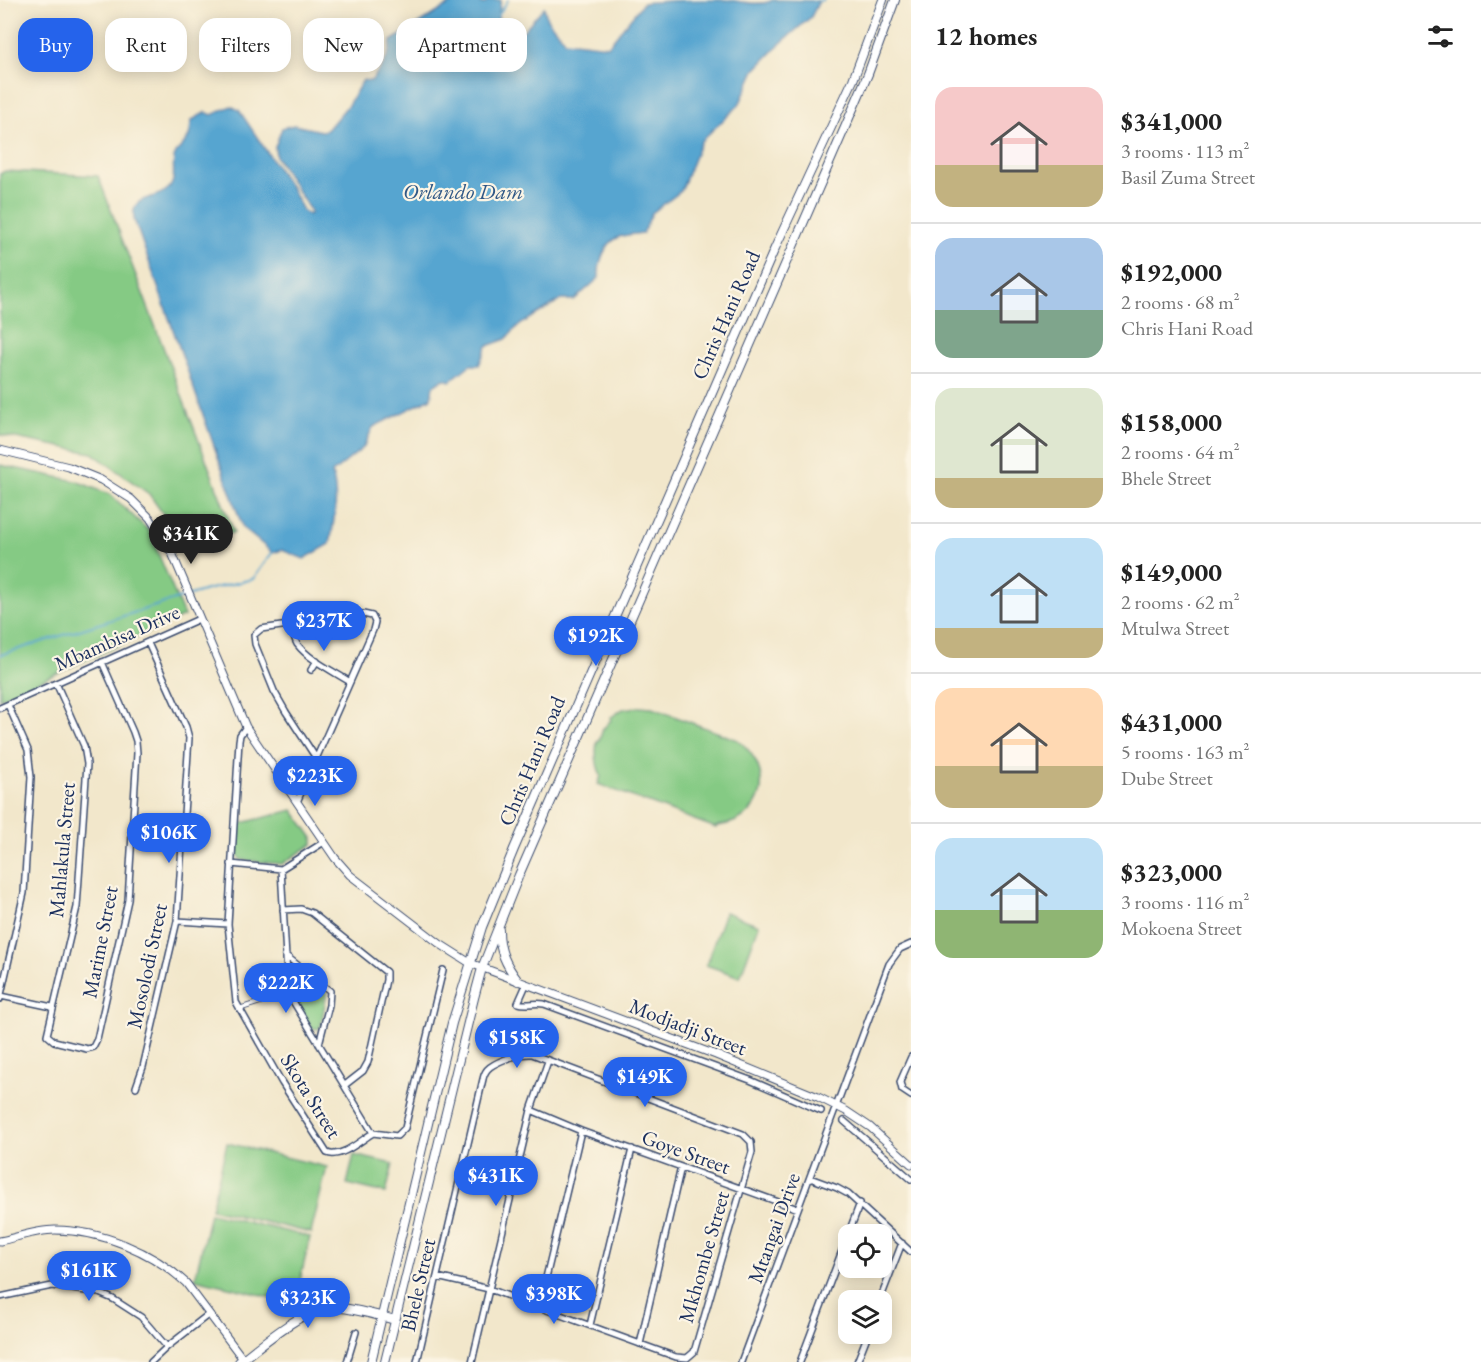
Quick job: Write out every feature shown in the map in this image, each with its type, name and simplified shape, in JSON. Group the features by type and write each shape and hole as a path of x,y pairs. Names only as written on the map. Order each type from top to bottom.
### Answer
{"main road":[{"name":"Chris Hani Road","path":"371,1362 441,1064 482,927 775,248 853,80 883,0"},
{"name":"Chris Hani Road","path":"385,1362 459,1053 482,968 868,74 895,0"},
{"path":"775,248 790,254"},
{"path":"500,923 501,950 507,966 522,983"},
{"path":"241,1360 284,1328 319,1310 335,1308 395,1320"}],"street":[{"path":"0,450 76,470 108,484 137,504 156,526 172,553 199,619"},
{"path":"297,802 375,626 374,617 363,614 261,628 255,633 254,639 274,691 316,758"},
{"name":"Mbambisa Drive","path":"0,708 199,619 246,728 324,842 350,875 440,944 470,963"},
{"path":"292,625 298,644 317,661 350,682"},
{"name":"Mosolodi Street","path":"136,1087 143,1067 177,921 189,738 148,643"},
{"path":"311,670 317,661"},
{"name":"Marime Street","path":"52,1007 47,1030 51,1040 87,1049 93,1047 98,1039 127,908 136,741 102,662"},
{"name":"Mahlakula Street","path":"52,1007 77,907 87,764 84,746 56,683"},
{"path":"8,705 28,750 31,777 26,882 0,998 52,1007"},
{"name":"Skota Street","path":"246,728 240,735 239,741 228,924 238,1009 327,1153 332,1155 340,1153 373,1133"},
{"path":"231,864 281,869 324,842"},
{"path":"281,869 288,993 373,1133 397,1136 405,1128 443,970"},
{"path":"284,910 301,909 312,913 386,972 368,1062 363,1071 345,1085"},
{"path":"177,921 228,924"},
{"name":"Mtangai Drive","path":"744,1361 890,964 900,950 911,944"},
{"path":"285,955 330,991 329,1005 319,1044"},
{"name":"Modjadji Street","path":"470,963 754,1070 837,1106 885,1140 911,1164"},
{"path":"522,983 518,1003 544,1004 750,1080 821,1111"},
{"path":"238,1009 288,993"},
{"name":"Bhele Street","path":"417,1362 486,1071 491,1066 522,1054 532,1054 548,1061"},
{"path":"911,1057 900,1082 902,1090 911,1096"},
{"path":"472,1362 531,1110 548,1061"},
{"name":"Mkhombe Street","path":"548,1061 671,1105 743,1134 752,1142 752,1152 694,1352 685,1359 640,1344"},
{"path":"750,1080 754,1070"},
{"name":"Goye Street","path":"531,1110 581,1131 798,1209"},
{"path":"844,1121 911,1179"},
{"path":"539,1307 581,1131"},
{"path":"877,1148 885,1140"},
{"path":"590,1325 632,1149"},
{"path":"437,1277 489,1289 640,1344 681,1167"},
{"path":"810,1178 837,1188 860,1203 911,1252"},
{"path":"800,1362 860,1203"},
{"path":"0,1241 56,1230 83,1233 122,1243 181,1278 241,1360"},
{"path":"884,1290 902,1243"},
{"path":"0,1297 52,1286 99,1293 141,1317 167,1347"},
{"path":"151,1362 209,1314"},
{"path":"347,1362 356,1332"},
{"path":"857,1362 864,1344"}],"green space":[{"path":"5,171 98,176 234,533 183,542 149,494 92,453 0,435 0,174"},
{"path":"0,465 76,481 111,495 149,531 184,616 0,699"},
{"path":"652,708 738,740 748,749 760,771 761,782 756,804 748,813 736,821 716,828 598,784 601,776 597,764 596,746 603,729 611,720 610,718 623,709"},
{"path":"293,810 313,838 313,844 282,864 241,860 236,848 238,824"},
{"path":"725,912 759,925 740,977 706,965"},
{"path":"294,966 327,992 321,1026 318,1029 312,1028 290,992 289,968"},
{"path":"227,1143 327,1167 311,1233 211,1209"},
{"path":"354,1155 393,1164 386,1193 347,1184"},
{"path":"210,1213 310,1237 295,1303 195,1279"}],"water":[{"name":"Orlando Dam","path":"457,0 476,0 484,4 489,0 501,0 498,18 428,18"},
{"name":"Orlando Dam","path":"695,0 756,3 773,0 819,1 811,17 755,70 739,105 701,141 681,191 652,213 643,233 622,236 609,244 601,260 599,278 574,300 560,300 518,326 506,339 487,346 479,365 470,365 450,381 444,379 433,386 431,398 373,427 363,448 332,473 335,500 330,544 304,559 282,550 273,553 243,528 134,219 134,211 139,202 162,193 171,186 174,158 189,136 192,120 206,112 212,115 231,106 239,110 291,188 304,212 309,215 311,212 276,157 275,147 282,128 294,125 321,131 327,130 348,105 363,80 371,81 378,72 384,72 384,63 391,41 396,38 396,72 527,72 527,27 544,7 547,19 565,41 608,46 643,3"}],"waterway":[{"path":"498,16 508,0"},
{"path":"819,1 824,0"},
{"path":"0,655 206,590 253,579 274,550"}]}
